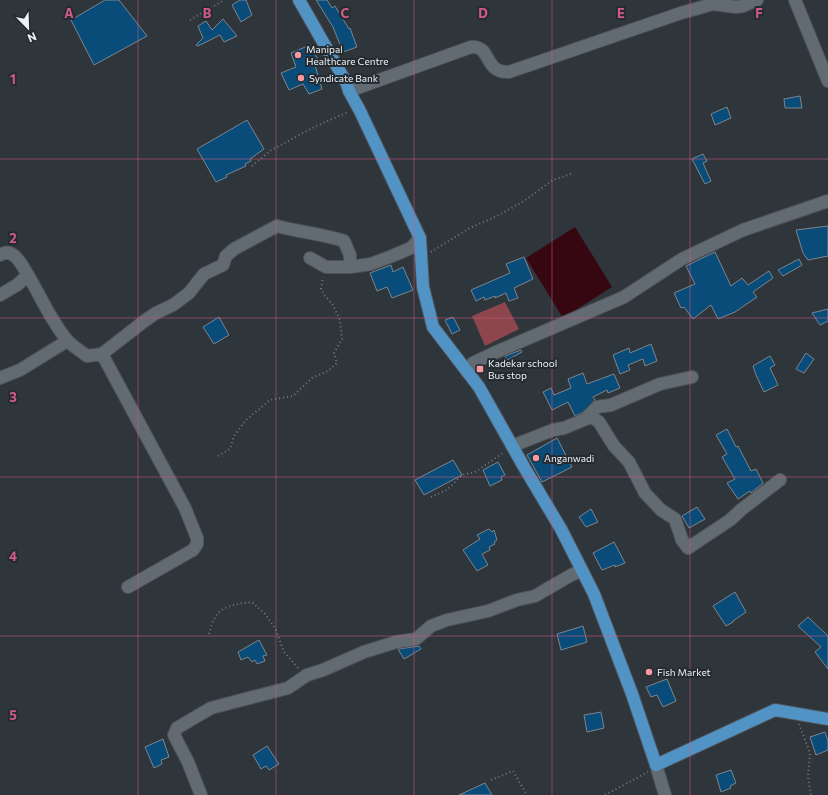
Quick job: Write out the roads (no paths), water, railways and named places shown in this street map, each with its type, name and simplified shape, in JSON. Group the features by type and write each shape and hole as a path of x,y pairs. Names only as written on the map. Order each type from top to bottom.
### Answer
{"main road":[{"path":"299,0 347,84 420,238 423,287 433,327 479,387 561,528 594,594 623,670 656,766 775,710 828,719"}],"street":[{"path":"349,91 471,47 479,47 483,50 493,67 502,72 509,72 681,13 713,4 736,7 744,6 757,0"},
{"path":"795,0 828,81"},
{"path":"467,372 473,363 624,297 682,259 736,233 828,201"},
{"path":"0,255 3,253 8,253 14,255 38,292 42,303 68,341 87,356 102,354 143,322 156,313 173,305 189,293 204,274 223,265 226,256 234,249 277,226 299,232 324,235 344,241 350,254 350,267"},
{"path":"310,258 326,267 350,267 371,264 410,248 420,238"},
{"path":"0,295 17,285 28,275"},
{"path":"0,378 20,370 68,341"},
{"path":"102,354 185,508 197,538 197,544 193,550 128,587"},
{"path":"512,446 586,419 597,407 611,405 660,384 692,377"},
{"path":"589,415 599,422 614,446 629,462 645,493 661,510 675,519 682,540 688,548 730,520 780,480"},
{"path":"201,795 188,762 174,735 177,728 211,708 288,688 307,675 323,670 364,652 396,642 416,639 431,626 447,620 488,611 517,600 535,596 573,574 582,571"},
{"path":"656,766 666,795"}],"place":[{"name":"Manipal Healthcare Centre","path":"298,55"},
{"name":"Syndicate Bank","path":"301,78"},
{"name":"Kadekar school Bus stop","path":"480,369"},
{"name":"Anganwadi","path":"536,458"},
{"name":"Fish Market","path":"649,672"}]}
